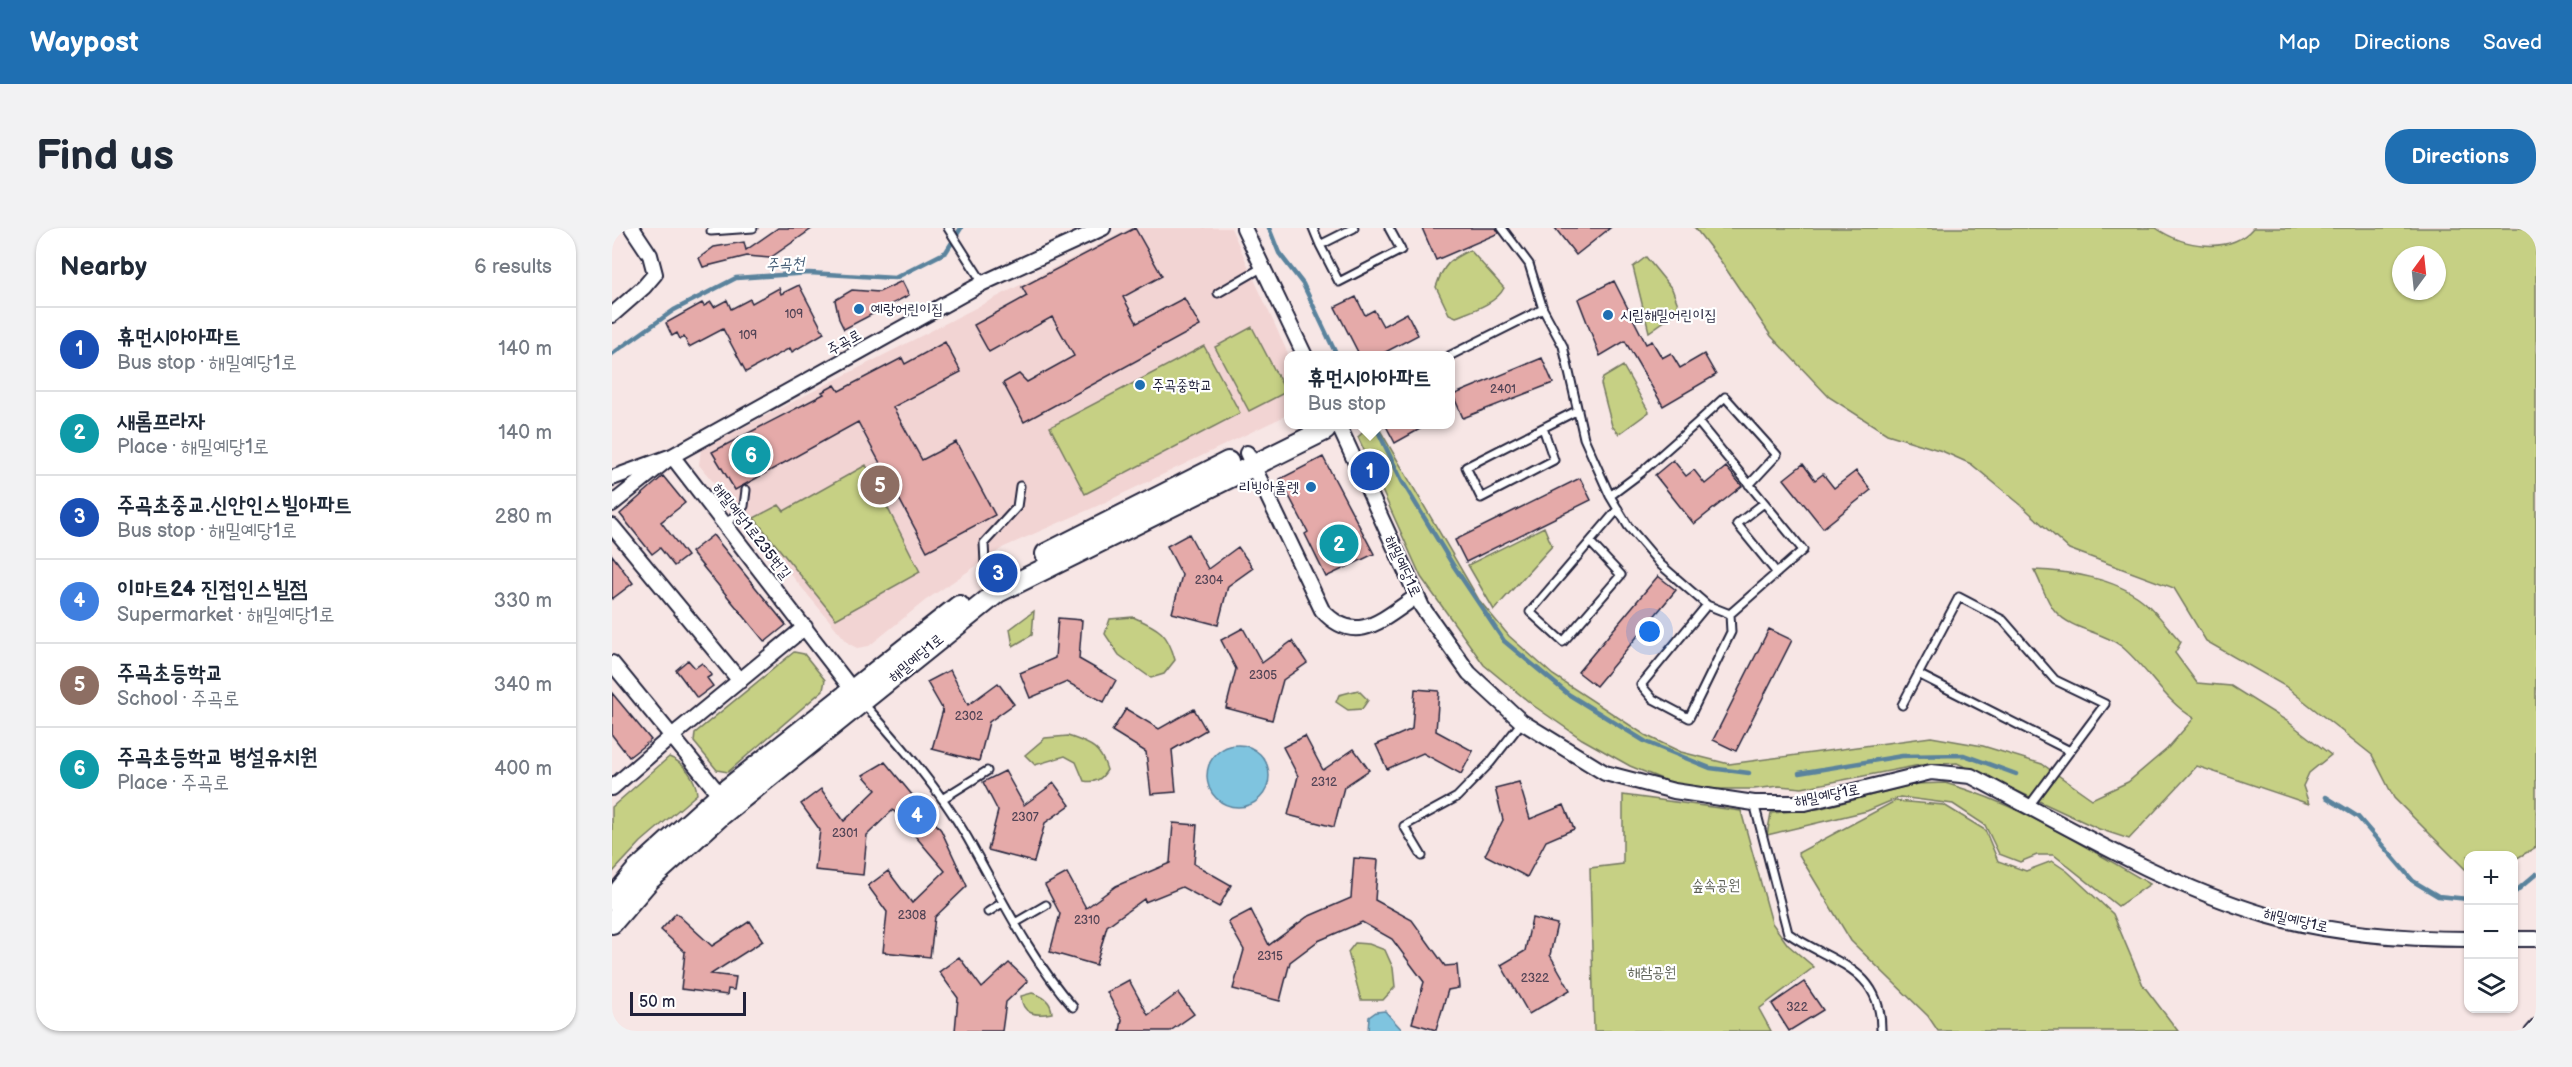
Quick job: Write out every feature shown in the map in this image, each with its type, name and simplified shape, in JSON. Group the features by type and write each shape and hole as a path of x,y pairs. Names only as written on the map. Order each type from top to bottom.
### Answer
{"street":[{"path":"612,315 644,287 655,274 650,255 632,228"},
{"name":"주곡로","path":"612,504 672,456 983,283 1103,228"},
{"path":"1244,228 1303,351"},
{"name":"해밀예당1로","path":"612,900 636,871 720,795 857,696 995,587 1250,459 1299,429"},
{"name":"해밀예당1로","path":"1250,459 1326,429"},
{"name":"해밀예당1로","path":"1340,429 1417,596 1469,673 1522,722 1605,773 1674,791 1754,803 1805,803 1930,772 1971,776 2195,890 2267,915 2326,928 2414,939 2464,939"},
{"path":"612,478 672,456"},
{"name":"해밀예당1로235번길","path":"672,456 857,696"},
{"path":"1250,459 1322,610 1335,624 1357,629 1377,623 1417,596"},
{"path":"612,526 740,681"},
{"path":"612,788 805,627"},
{"path":"612,663 720,795"},
{"name":"해밀예당1로","path":"612,923 650,879 857,696"},
{"path":"2518,939 2536,939"}],"lane":[{"path":"711,231 753,228"},
{"path":"948,228 983,283"},
{"path":"1313,228 1339,282 1401,250 1389,228"},
{"path":"1320,245 1354,228"},
{"path":"1502,228 1529,264 1543,309 1563,346 1584,438 1610,496 1628,526 1662,566 1707,605 1730,614"},
{"path":"1218,293 1263,267"},
{"path":"1455,353 1543,309"},
{"path":"1610,496 1644,470 1725,397 1777,455 1749,485"},
{"path":"1543,428 1554,460 1481,498 1466,467 1578,410"},
{"path":"1698,422 1803,550 1730,614"},
{"path":"995,587 985,563 984,543 1017,507 1020,486"},
{"path":"726,524 744,506 746,490"},
{"path":"1764,503 1737,524 1777,573"},
{"path":"1590,542 1621,575 1563,642 1530,612 1618,509"},
{"path":"1902,705 1959,597 2004,620 2055,680 2105,704 2029,806"},
{"path":"1707,605 1641,686 1653,699 1689,718 1731,632 1730,614"},
{"path":"1918,674 2070,751"},
{"path":"857,696 942,799 966,836 1002,903 1073,1007"},
{"path":"1422,856 1404,826 1456,797 1490,763 1522,722"},
{"path":"942,799 987,771"},
{"path":"1754,803 1788,933 1807,946 1856,969 1872,991 1881,1017 1881,1031"},
{"path":"988,912 1002,903"},
{"path":"1015,923 1046,905"},
{"path":"2529,1031 2536,1023"}],"shaded area":[{"path":"1131,228 1231,228 1287,351 1284,351 1284,416 1095,507 1004,547 926,600 869,646 857,648 849,644 699,465 701,449"}],"green space":[{"path":"1695,228 2156,228 2179,240 2219,245 2243,237 2253,228 2536,228 2536,847 2518,858 2518,851 2464,851 2464,868 2394,798 2372,755 2285,686 2206,641 2174,588 2069,549 1971,464 1942,451 1887,434 1829,397 1771,336 1720,260"},
{"path":"1470,250 1504,288 1489,303 1456,317 1449,314 1436,287 1441,273 1448,264 1457,256"},
{"path":"1646,257 1672,289 1680,310 1649,332 1633,267"},
{"path":"1252,327 1284,388 1284,393 1249,411 1215,347"},
{"path":"1204,346 1240,413 1085,494 1050,427"},
{"path":"1623,366 1649,412 1619,434 1612,426 1601,384 1603,378"},
{"path":"1367,429 1379,429 1479,600 1509,636 1553,675 1645,735 1681,752 1729,764 1931,737 1983,746 2042,764 2092,799 2128,782 2167,749 2194,718 2174,703 2121,646 2062,618 2049,602 2034,570 2090,577 2131,592 2152,609 2181,642 2175,653 2197,683 2231,686 2287,721 2331,755 2309,773 2303,786 2309,804 2197,766 2129,839 2099,829 1957,763 1920,765 1802,788 1779,786 1754,789 1716,789 1674,784 1630,766 1582,739 1534,706 1484,665 1421,577 1358,437"},
{"path":"866,465 920,572 836,619 754,518 779,505 784,511"},
{"path":"1544,527 1552,546 1494,610 1468,565"},
{"path":"1034,611 1032,635 1013,646 1010,629"},
{"path":"1133,617 1156,628 1169,643 1175,660 1164,674 1151,678 1119,655 1105,634 1110,619"},
{"path":"794,652 804,654 825,680 823,690 728,772 717,770 694,742 695,733"},
{"path":"1358,690 1368,700 1362,709 1348,710 1336,702 1339,695"},
{"path":"1068,736 1093,747 1101,756 1107,770 1100,778 1091,782 1084,781 1076,762 1065,756 1035,765 1025,755 1045,738"},
{"path":"669,757 688,771 697,794 641,842 612,873 612,807"},
{"path":"1945,783 2025,814 2150,884 2118,906 2054,855 2037,855 2020,862 1999,854 1985,825 1953,804 1900,797 1867,811 1767,835 1771,813 1818,809 1915,784"},
{"path":"1623,795 1741,811 1772,923 1788,945 1814,967 1759,1009 1771,1031 1594,1031 1590,868 1623,864"},
{"path":"1895,801 1944,805 1985,830 1998,861 2026,871 2052,861 2067,871 2113,914 2143,985 2178,1031 1938,1031 1928,1016 1851,941 1798,853"},
{"path":"1355,943 1369,944 1385,950 1393,968 1395,987 1383,1000 1361,1000 1348,952"},
{"path":"1032,993 1046,1000 1052,1013 1035,1014 1027,1011 1021,996"}],"water":[{"path":"1238,745 1250,747 1260,754 1267,764 1269,776 1267,788 1260,798 1250,805 1238,807 1226,805 1216,798 1209,788 1207,776 1209,764 1216,754 1226,747"},
{"path":"1385,1011 1403,1031 1368,1031 1369,1017 1376,1012"}],"building":[{"path":"778,228 813,228 770,258 747,256 703,267 699,258 714,247 744,242 746,250"},
{"name":"주곡중학교","path":"1135,228 1162,276 1123,297 1137,323 1184,298 1200,326 1024,422 1003,383 1019,374 1027,382 1074,356 1052,317 989,352 974,325 1027,296 1022,287"},
{"path":"1422,228 1496,228 1499,233 1436,260"},
{"path":"1555,228 1610,228 1576,255"},
{"name":"예랑어린이집","path":"902,281 909,295 844,329 839,319 835,300 852,290 879,292"},
{"path":"1614,281 1646,344 1652,341 1662,358 1671,353 1680,368 1704,354 1716,375 1663,406 1625,341 1600,356 1578,299"},
{"path":"799,285 824,333 792,352 790,348 746,372 723,329 689,347 684,337 680,339 677,333 672,336 666,323 702,303 704,306 711,302 714,307 727,300 731,309 750,299 752,303 779,288 781,294"},
{"path":"1356,297 1365,315 1374,310 1383,326 1407,313 1418,335 1388,351 1357,351 1335,307"},
{"path":"945,342 961,372 893,407 922,460 956,442 995,515 927,551 858,422 735,490 712,452 824,394 822,392 835,385 839,391 902,358 905,364"},
{"path":"1542,358 1553,383 1463,418 1455,394"},
{"path":"1388,429 1420,429 1395,443"},
{"path":"1323,457 1374,554 1326,577 1305,534 1308,532 1280,479"},
{"path":"1673,460 1686,476 1694,470 1705,484 1726,467 1742,486 1694,524 1655,475"},
{"path":"1803,464 1815,480 1823,474 1834,488 1856,471 1871,490 1823,528 1784,479"},
{"path":"663,476 685,503 661,522 687,556 674,566 660,548 652,554 620,514"},
{"path":"1580,478 1591,500 1466,562 1455,540"},
{"path":"1189,534 1208,569 1238,547 1253,568 1228,586 1218,625 1172,613 1182,575 1167,546"},
{"path":"713,535 786,625 765,642 691,552"},
{"path":"612,555 633,583 612,599"},
{"path":"1658,576 1676,590 1596,686 1578,672"},
{"path":"1058,618 1082,620 1079,659 1116,680 1104,702 1067,682 1030,698 1020,673 1055,658"},
{"path":"1243,628 1262,663 1292,641 1307,663 1283,680 1272,720 1226,708 1236,669 1221,640"},
{"path":"1769,629 1792,640 1736,751 1713,740"},
{"path":"688,660 695,668 702,663 712,675 707,678 713,686 697,698 676,670"},
{"path":"950,670 968,705 998,683 1014,704 989,722 979,761 932,749 943,710 927,682"},
{"path":"1415,689 1439,691 1436,731 1473,751 1461,774 1423,753 1387,769 1376,745 1412,729"},
{"path":"612,693 651,740 629,757 612,735"},
{"path":"1126,709 1159,729 1194,709 1206,730 1172,750 1176,792 1151,794 1146,752 1112,731"},
{"path":"1305,736 1323,770 1354,749 1369,770 1344,787 1334,827 1288,815 1298,776 1283,747"},
{"path":"885,762 941,830 967,886 935,917 930,957 883,952 887,912 868,886 888,871 912,903 945,871 893,810 867,835 863,875 815,870 820,830 801,804 821,789 844,821 876,790 863,775"},
{"path":"1005,771 1024,805 1054,783 1070,805 1045,823 1034,862 988,850 998,811 983,782"},
{"path":"1519,782 1530,819 1564,805 1574,829 1546,841 1527,877 1485,855 1503,820 1495,788"},
{"path":"1173,823 1197,825 1194,864 1231,885 1219,907 1182,887 1145,902 1144,899 1107,926 1096,965 1050,952 1060,914 1045,885 1067,873 1086,908 1116,886 1170,863"},
{"path":"1354,858 1378,860 1375,900 1412,920 1445,966 1457,965 1459,988 1448,990 1436,1030 1412,1023 1424,982 1392,939 1362,922 1318,941 1290,962 1280,1001 1233,989 1244,950 1228,922 1251,910 1269,945 1307,917 1351,898"},
{"path":"676,913 712,946 750,921 763,941 711,974 736,977 734,990 728,989 727,995 681,989 685,952 661,930"},
{"path":"1532,918 1557,924 1550,955 1570,990 1529,1014 1501,965 1525,951"},
{"path":"959,957 982,988 1009,963 1028,981 1006,1002 1002,1031 955,1031 958,998 939,972"},
{"path":"1129,980 1148,1015 1178,993 1194,1014 1170,1031 1120,1031 1122,1020 1107,992"},
{"path":"1804,982 1823,1010 1789,1031 1772,1004"}],"waterway":[{"name":"주곡천","path":"612,354 674,310 736,278 809,273 895,278 946,252 961,228"},
{"path":"1269,228 1279,253 1303,284 1335,351"},
{"path":"1377,429 1402,481 1453,565 1504,641 1568,694 1646,742 1710,768 1749,773"},
{"path":"1799,773 1902,756 1964,755 2016,774"},
{"path":"2326,797 2358,817 2413,881 2438,896 2464,899"},
{"path":"2518,890 2536,874"}],"place":[{"name":"예랑어린이집","path":"859,309"},
{"name":"시립해밀어린이집","path":"1608,315"},
{"name":"주곡중학교","path":"1140,385"},
{"name":"주곡초등학교 병설유치원","path":"751,455"},
{"name":"휴먼시아아파트","path":"1370,471"},
{"name":"주곡초등학교","path":"880,485"},
{"name":"리빙아울렛","path":"1311,487"},
{"name":"새롬프라자","path":"1339,544"},
{"name":"주곡초중교.신안인스빌아파트","path":"998,573"},
{"name":"이마트24 진접인스빌점","path":"917,815"}],"park label":[{"name":"숲속공원","path":"1716,885"},
{"name":"해참공원","path":"1652,972"}]}
